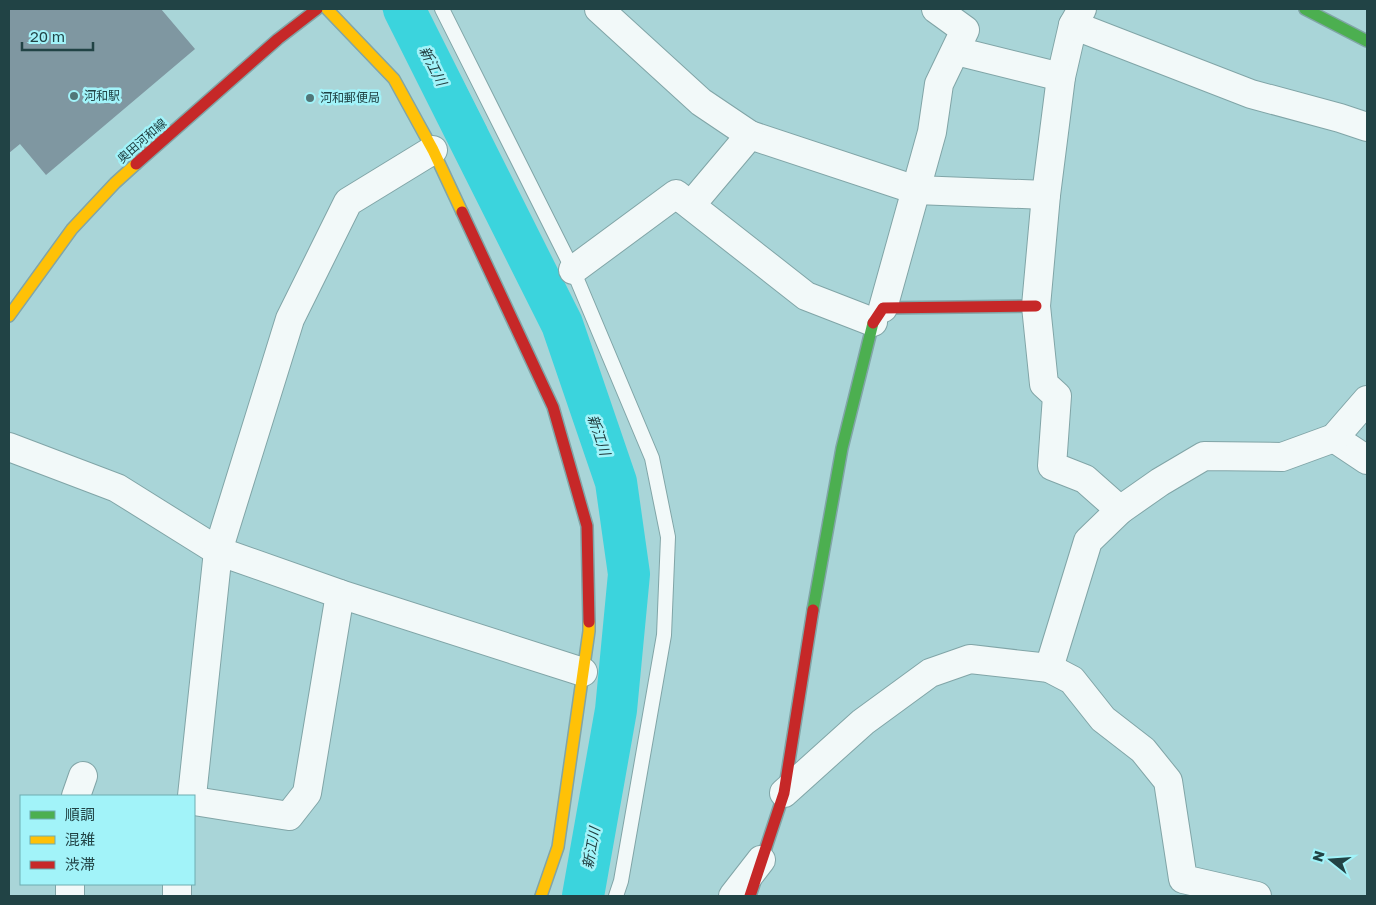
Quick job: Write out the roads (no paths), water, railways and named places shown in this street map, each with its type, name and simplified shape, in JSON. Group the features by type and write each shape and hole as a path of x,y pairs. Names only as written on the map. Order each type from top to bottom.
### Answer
{"main road":[{"name":"奥田河和線","path":"9,316 72,230 115,183 278,40 317,9"},
{"path":"327,9 394,79 433,150 553,407 587,526 589,631 558,847 541,896"},
{"path":"1305,9 1367,41"},
{"path":"750,896 784,793 805,655 842,448 878,315 1036,306"}],"street":[{"path":"599,9 701,102 750,135 916,190 1046,195"},
{"path":"573,270 676,194 806,296 878,315 932,132 938,84 965,30 936,9"},
{"path":"1120,510 1085,479 1052,466 1057,396 1044,384 1036,306 1046,195 1061,78 1077,17 1251,94 1367,127"},
{"path":"956,51 1061,78"},
{"path":"691,204 750,135"},
{"path":"192,795 218,551 290,320 348,202 433,150"},
{"path":"1049,668 1088,541 1120,510 1160,482 1204,456 1282,457 1334,438 1367,400"},
{"path":"1334,438 1367,460"},
{"path":"9,447 117,488 218,551 340,594 583,672"},
{"path":"195,800 288,816 307,793 340,594"},
{"path":"784,793 863,722 930,673 970,659 1049,668 1072,680 1103,719 1143,750 1168,781 1183,879 1257,896"},
{"path":"733,896 764,856"}],"lane":[{"path":"442,9 573,270 652,458 668,537 664,635 623,871 616,896"}],"water":[{"path":"382,9 426,9 487,128 449,144"}],"waterway":[{"name":"新江川","path":"404,9 562,324 616,482 629,574 616,710 583,896"}],"place":[{"name":"河和駅","path":"74,96"},
{"name":"河和郵便局","path":"310,98"}]}
